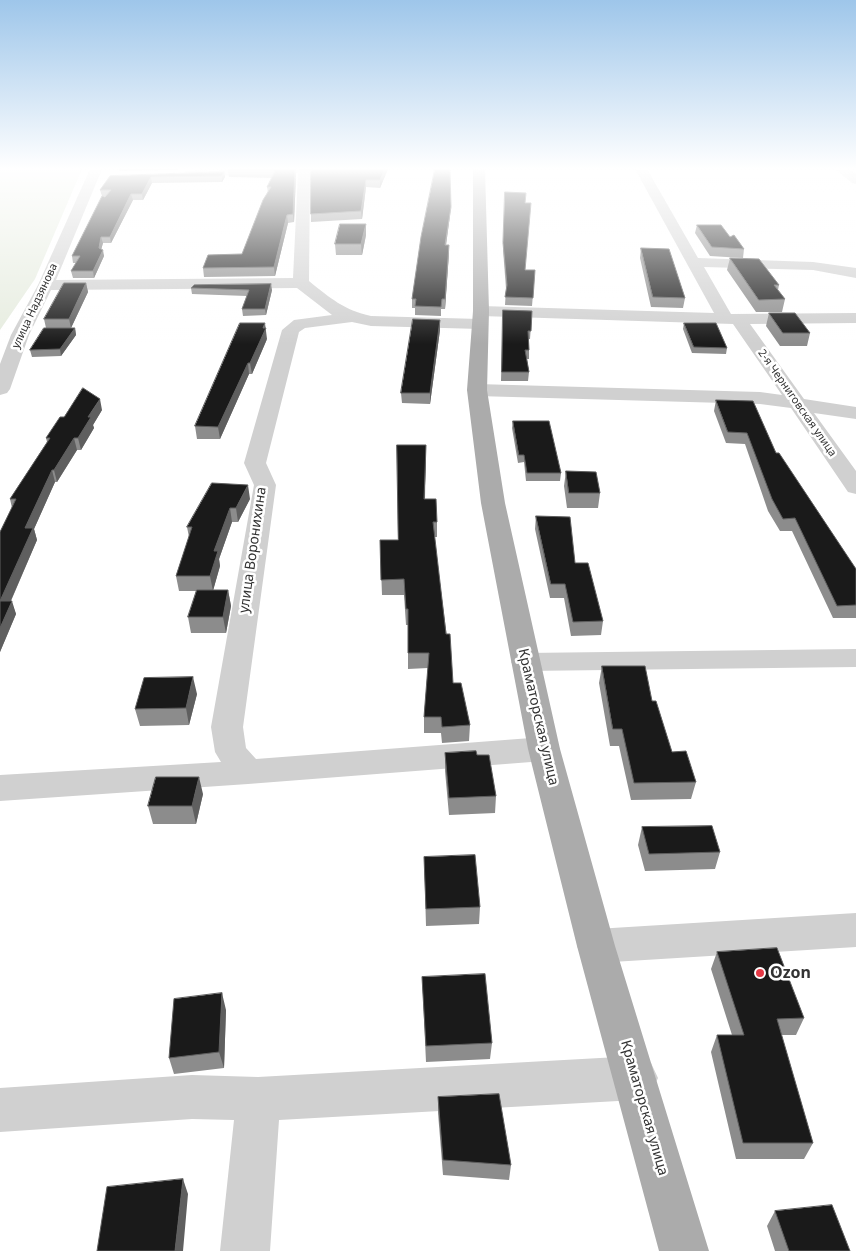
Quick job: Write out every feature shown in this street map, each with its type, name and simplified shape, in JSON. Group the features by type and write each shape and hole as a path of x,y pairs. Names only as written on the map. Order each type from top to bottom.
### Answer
{"main road":[{"name":"Краматорская улица","path":"480,227 481,318 477,390 493,502 544,749 596,946 636,1078 684,1251"}],"street":[{"name":"улица Надзянова","path":"0,389 20,335 46,285 72,227"},
{"path":"301,284 303,227"},
{"name":"2-я Черниговская улица","path":"674,227 694,262 732,318 799,404 828,449 856,487"},
{"path":"694,262 812,266 856,273"},
{"path":"46,285 301,284 337,311 352,318 371,321 481,318 856,318"},
{"name":"улица Воронихина","path":"248,772 231,752 227,727 265,485 256,463 291,330 300,324 352,318"},
{"path":"477,390 760,398 856,413"},
{"path":"525,662 856,658"},
{"path":"0,788 248,772 544,749"},
{"path":"596,946 856,930"},
{"path":"0,1110 192,1097 258,1100 636,1078"},
{"path":"245,1251 258,1100"}],"shaded area":[{"path":"0,227 57,227 35,279 0,330"}],"building":[{"path":"86,227 115,227 110,237 101,237 99,248 103,250 93,271 71,271 80,256 72,256"},
{"path":"252,227 284,227 274,267 203,268 208,255 242,254"},
{"path":"339,227 365,227 361,244 335,244"},
{"path":"423,227 448,227 445,245 449,245 445,299 442,299 441,307 415,306 416,299 412,299"},
{"path":"504,227 529,227 525,270 535,270 533,298 505,297 507,285 503,243"},
{"path":"699,227 723,227 730,237 734,235 744,249 712,247"},
{"path":"641,248 669,249 685,298 653,297"},
{"path":"730,258 759,259 779,285 774,285 785,299 759,300"},
{"path":"64,283 86,283 69,319 44,319"},
{"path":"271,284 265,309 242,309 249,290 191,288 194,285"},
{"path":"503,310 532,311 531,331 528,331 529,350 525,350 529,372 502,372"},
{"path":"769,313 795,313 810,333 783,333"},
{"path":"413,319 440,320 430,393 401,393"},
{"path":"240,323 265,323 263,328 266,328 218,427 195,426"},
{"path":"684,323 716,323 727,348 694,347"},
{"path":"44,328 75,328 60,349 30,350"},
{"path":"83,388 100,399 88,417 91,417 78,438 74,438 54,470 52,470 25,528 33,528 0,601 0,532 16,499 10,499 50,438 46,438 60,417 64,417"},
{"path":"716,400 753,401 776,453 779,453 856,569 856,605 837,606 795,518 783,519 772,499 747,433 728,432"},
{"path":"513,421 549,421 561,473 527,473 524,455 519,455"},
{"path":"397,445 426,445 424,499 436,499 437,522 433,522 446,634 450,634 453,683 461,683 470,725 442,727 441,717 424,717 429,653 408,653 408,609 406,609 404,579 381,580 380,540 398,540"},
{"path":"566,471 596,472 600,493 569,493"},
{"path":"212,483 248,485 236,508 230,508 214,551 218,551 210,576 176,576 192,527 187,527"},
{"path":"536,516 570,517 575,563 588,563 603,621 573,622 565,584 551,584"},
{"path":"197,590 228,590 223,617 188,617"},
{"path":"0,601 12,601 0,628"},
{"path":"602,666 645,666 652,701 656,701 672,752 686,751 696,782 634,783 622,729 613,729"},
{"path":"193,677 186,708 135,709 144,678"},
{"path":"476,751 477,755 489,755 496,796 449,798 445,753"},
{"path":"156,777 199,777 192,806 148,806"},
{"path":"712,826 720,852 649,854 642,827"},
{"path":"475,855 480,907 426,909 424,857"},
{"path":"777,948 804,1018 777,1019 813,1143 743,1143 717,1035 744,1035 717,952"},
{"path":"485,974 492,1043 426,1046 422,977"},
{"path":"222,993 219,1052 169,1058 174,999"},
{"path":"499,1094 511,1165 443,1160 438,1097"},
{"path":"183,1179 175,1251 97,1251 107,1187"},
{"path":"832,1205 850,1251 789,1251 775,1211"}],"place":[{"name":"Ozon","path":"760,973"}]}
